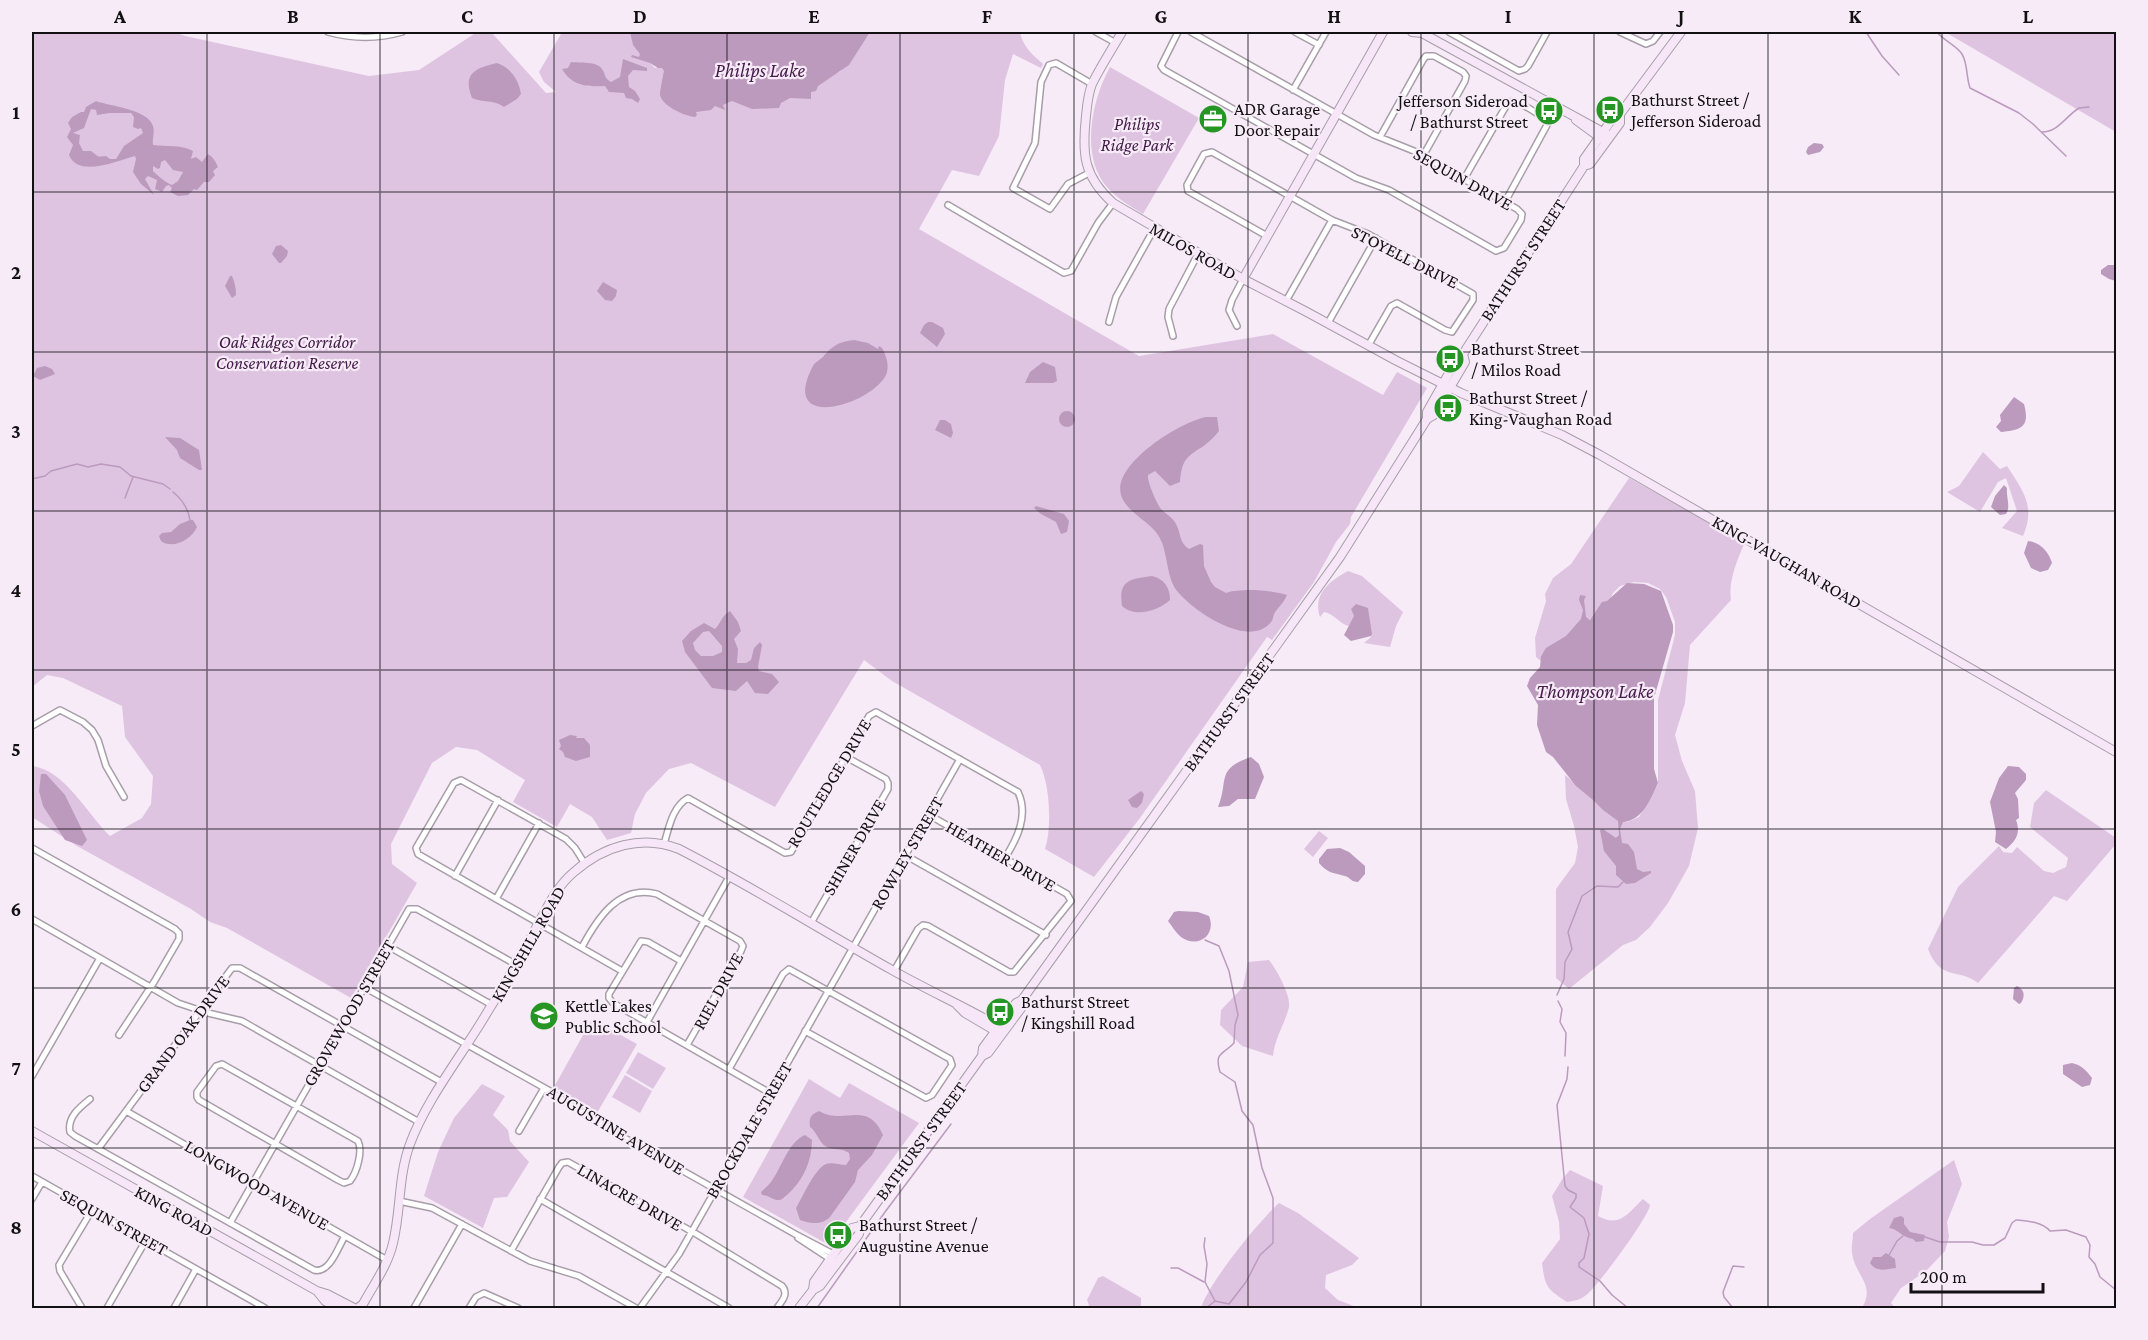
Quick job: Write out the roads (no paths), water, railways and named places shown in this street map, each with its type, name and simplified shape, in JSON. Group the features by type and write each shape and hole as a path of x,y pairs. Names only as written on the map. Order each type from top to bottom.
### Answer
{"street":[{"path":"328,32 344,36 366,37 402,32"},
{"path":"1096,32 1116,43"},
{"name":"MILOS ROAD","path":"1122,32 1092,84 1087,106 1083,142 1085,160 1089,173 1100,190 1113,203 1198,254 1368,346 1446,385"},
{"path":"1178,32 1161,63 1164,70 1313,154"},
{"name":"SEQUIN DRIVE","path":"1191,32 1336,114 1464,179 1520,212 1521,217 1504,248 1496,251 1389,190 1356,178 1313,154"},
{"path":"1295,32 1319,45"},
{"path":"1293,90 1326,32"},
{"path":"1237,326 1229,310 1232,300 1383,32"},
{"path":"1412,32 1421,32 1605,137"},
{"path":"1449,32 1519,71 1528,66 1546,32"},
{"path":"1620,32 1646,44 1660,32"},
{"name":"BATHURST STREET","path":"799,1308 813,1290 814,1282 859,1234 860,1226 982,1056 982,1048 1022,1007 1022,1000 1340,557 1427,419 1427,412 1446,385 1457,359 1463,354 1584,166 1584,159 1605,137 1614,118 1620,114 1681,32"},
{"path":"1380,137 1423,60 1426,56 1434,56 1463,72 1466,76 1422,156"},
{"path":"1089,173 1068,183 1050,209 1013,188 1035,143 1041,82 1047,68 1052,63 1056,63 1092,84"},
{"path":"1464,179 1508,102 1515,102 1543,117 1548,124 1505,202"},
{"name":"STOYELL DRIVE","path":"1267,236 1188,191 1187,185 1204,154 1212,152 1332,220 1376,238 1470,291 1474,297 1455,330 1449,332 1397,303 1394,304 1390,306 1368,346"},
{"path":"948,205 1064,273 1071,271 1098,223 1113,203"},
{"path":"1286,301 1332,220"},
{"path":"1109,322 1116,297 1154,229"},
{"path":"1328,323 1376,238"},
{"path":"1173,336 1168,317 1169,309 1198,254"},
{"name":"KING-VAUGHAN ROAD","path":"1446,385 1562,435 1600,455 2116,752"},
{"path":"32,725 60,710 66,711 89,726 98,740 106,766 124,797"},
{"name":"ROUTLEDGE DRIVE","path":"664,844 673,816 682,801 688,798 781,851 791,852 869,716 876,712 1016,790 1020,796 1020,831 1005,858"},
{"name":"SHINER DRIVE","path":"811,924 888,789 886,779 846,757"},
{"name":"ROWLEY STREET","path":"853,947 960,759"},
{"path":"585,864 571,843 464,781 456,781 416,848 418,854 622,971"},
{"path":"455,876 498,800"},
{"name":"HEATHER DRIVE","path":"894,971 918,928 923,925 1012,973 1020,967 1070,904 1070,897 929,815"},
{"path":"496,899 539,823"},
{"name":"KINGSHILL ROAD","path":"356,1308 387,1260 394,1238 405,1160 419,1122 492,1005 563,882 604,852 624,844 647,842 664,844 686,852 956,1004 964,1013 1001,1030"},
{"path":"32,848 177,931 179,939 119,1035"},
{"path":"905,855 1046,935"},
{"path":"647,1022 729,877"},
{"path":"582,947 604,911 635,893 646,891 657,894 704,920"},
{"name":"GROVEWOOD STREET","path":"230,1223 406,914 413,908 515,964"},
{"name":"RIEL DRIVE","path":"687,1046 743,946 740,941 704,920"},
{"path":"32,922 178,1003 242,1022 419,1122"},
{"path":"681,961 642,940 622,971 609,998 613,1003 770,1093"},
{"path":"388,946 492,1005"},
{"name":"BROCKDALE STREET","path":"638,1308 667,1272 692,1232 853,947"},
{"path":"32,1076 100,958"},
{"name":"GRAND OAK DRIVE","path":"98,1149 232,968 240,968 443,1083"},
{"path":"729,1069 785,971 791,970 950,1059 951,1067 931,1096 924,1098 806,1031"},
{"name":"AUGUSTINE AVENUE","path":"364,987 544,1088 598,1123 835,1259"},
{"path":"222,1064 297,1106 359,1142 360,1148 350,1181 344,1183 201,1102 197,1097 214,1067 222,1064"},
{"path":"519,1131 544,1088"},
{"path":"90,1099 78,1109 70,1123 69,1129 75,1136 318,1271 326,1268 345,1236"},
{"name":"LONGWOOD AVENUE","path":"126,1111 387,1260"},
{"name":"KING ROAD","path":"32,1131 317,1292 327,1294 356,1308"},
{"name":"LINACRE DRIVE","path":"511,1251 559,1167 562,1163 568,1162 692,1232"},
{"name":"SEQUIN STREET","path":"32,1176 265,1308"},
{"path":"32,1199 42,1182"},
{"path":"540,1199 729,1308"},
{"path":"399,1201 432,1208 534,1263 579,1276 638,1308"},
{"path":"82,1308 59,1266 92,1210"},
{"path":"414,1308 462,1224"},
{"path":"692,1232 782,1286 786,1290 785,1297 777,1308"},
{"path":"107,1308 146,1240"},
{"path":"174,1308 196,1269"},
{"name":"KING ROAD","path":"317,1292 325,1301 338,1308"},
{"path":"469,1308 476,1297 482,1293 517,1308"}],"water":[{"name":"Philips Lake","path":"630,32 870,32 849,65 818,86 816,91 811,92 811,99 790,98 781,103 779,108 752,109 732,101 723,105 725,110 715,106 711,110 696,112 695,117 685,115 664,103 660,94 664,71 662,68 631,57 632,55 639,57 640,54 633,45"},
{"path":"623,59 647,68 647,71 633,70 628,76 629,87 640,99 638,103 626,98 624,93 609,92 605,86 586,86 575,82 562,69 568,68 571,62 600,66 606,78 611,82 620,77"},
{"path":"497,63 513,75 521,94 504,107 472,98 469,90 470,77 473,73"},
{"path":"96,101 128,109 144,116 153,126 153,145 188,149 193,151 191,159 196,157 202,162 208,154 218,167 213,171 215,175 197,190 194,189 188,195 178,196 170,192 172,188 169,185 162,192 155,189 157,180 148,176 145,179 154,195 141,184 133,172 135,156 99,166 81,166 69,155 73,145 67,137 71,129 68,123 72,117 84,112 86,107","holes":["91,109 96,110 97,115 131,113 134,117 133,127 141,128 143,133 124,146 116,159 98,156 91,151 83,151 79,143 80,135 73,133 84,128","165,160 173,170 183,172 178,181 172,185 153,171 153,166 158,169 161,162"]},
{"path":"1814,143 1822,144 1824,147 1820,152 1808,155 1806,152 1808,147"},
{"path":"281,245 288,251 287,256 279,263 272,254 276,246"},
{"path":"2108,265 2115,265 2116,281 2101,274 2101,270"},
{"path":"230,276 233,278 236,290 236,295 232,298 225,286"},
{"path":"603,282 617,290 612,301 605,300 597,291"},
{"path":"928,322 943,328 945,334 937,347 920,333"},
{"path":"854,340 868,343 878,349 879,346 882,348 888,364 886,375 877,386 847,403 830,407 816,406 807,400 805,387 815,363 833,347"},
{"path":"1043,362 1055,367 1057,381 1025,383 1030,372"},
{"path":"45,366 52,369 55,374 40,380 33,376 37,368"},
{"path":"2014,397 2024,404 2025,422 2019,428 2001,432 1996,427 2001,421 2000,415"},
{"path":"1064,411 1070,411 1075,419 1073,425 1064,427 1059,422 1059,416"},
{"path":"1206,417 1217,417 1219,431 1187,459 1182,468 1180,482 1170,486 1155,471 1148,475 1149,482 1162,510 1178,527 1186,547 1189,549 1203,545 1204,566 1215,587 1226,593 1256,590 1287,595 1272,621 1261,629 1249,632 1221,624 1184,599 1173,585 1158,535 1128,506 1121,495 1121,483 1127,470 1150,446 1180,427"},
{"path":"940,420 951,424 953,433 951,438 935,430"},
{"path":"165,437 180,438 199,450 202,470 180,458 177,450"},
{"path":"2004,485 2007,488 2008,508 2006,514 2000,515 1991,507 1995,496"},
{"path":"1036,506 1064,514 1069,521 1067,532 1061,534 1056,522 1041,514 1034,508"},
{"path":"193,520 197,527 187,539 176,544 161,541 159,536 162,533 171,532 180,524"},
{"path":"2028,541 2036,543 2049,555 2052,563 2048,570 2040,572 2031,568 2024,553"},
{"path":"1152,576 1166,584 1170,600 1146,612 1133,612 1122,606 1122,591 1127,582"},
{"name":"Thompson Lake","path":"1627,583 1644,584 1661,591 1673,625 1673,632 1654,698 1654,769 1658,783 1641,813 1623,822 1620,829 1622,843 1628,844 1634,852 1637,869 1643,872 1651,871 1651,873 1635,883 1626,884 1616,875 1616,866 1604,851 1600,830 1603,829 1616,838 1619,835 1618,821 1576,786 1553,757 1546,752 1537,725 1538,705 1527,686 1530,678 1540,667 1541,656 1546,648 1566,636 1581,619 1583,610 1579,600 1580,595 1586,596 1584,600 1586,617 1590,620 1602,602 1607,601"},
{"path":"1356,604 1368,608 1372,634 1351,641 1344,635 1354,616 1351,609"},
{"path":"730,611 741,631 734,639 738,649 737,663 746,663 751,660 754,648 760,642 762,645 759,671 772,674 779,682 768,694 755,693 747,681 736,691 712,688 685,652 682,641 691,631 704,623 715,629","holes":["709,631 722,646 722,652 713,656 701,656 695,650 693,643 703,632"]},
{"path":"570,735 584,738 590,745 590,757 576,761 565,757 559,749 561,746 559,740"},
{"path":"1251,757 1259,764 1264,777 1255,799 1238,799 1229,806 1218,807 1228,771 1232,766"},
{"path":"2008,766 2019,767 2026,774 2026,780 2015,793 2018,799 2019,818 2016,820 2018,833 2006,849 1995,842 1996,832 1990,802 1999,778"},
{"path":"41,774 46,774 65,795 87,840 82,846 65,840 43,806 39,791"},
{"path":"1141,791 1144,794 1142,803 1137,808 1132,807 1128,800"},
{"path":"1340,848 1349,852 1365,866 1365,874 1358,882 1328,871 1319,863 1319,859 1327,849"},
{"path":"1174,912 1198,912 1209,916 1211,923 1208,935 1193,942 1181,937 1168,921"},
{"path":"2017,986 2024,993 2019,1004 2013,999 2014,988"},
{"path":"2072,1063 2090,1075 2092,1078 2090,1085 2082,1087 2063,1074 2063,1065"},
{"path":"819,1111 828,1115 854,1115 870,1118 877,1124 883,1135 872,1155 858,1170 855,1182 830,1217 820,1223 812,1223 800,1220 796,1208 809,1184 826,1164 846,1165 850,1159 846,1151 825,1146 810,1127 811,1117"},
{"path":"805,1135 812,1140 812,1148 808,1163 798,1183 780,1200 762,1195 761,1192 771,1182 794,1143"},
{"path":"1901,1216 1910,1232 1925,1235 1924,1241 1916,1242 1889,1228 1894,1218"},
{"path":"1886,1253 1895,1259 1896,1268 1879,1269 1870,1263 1873,1257 1881,1257"}],"waterway":[{"path":"1866,32 1882,56 1899,75"},
{"path":"1937,32 1962,54 1970,88 2019,113 2066,156"},
{"path":"2042,132 2057,127 2079,108 2089,107"},
{"path":"32,479 77,464 88,467 101,464 120,467 131,476 163,484 170,489"},
{"path":"125,498 133,477"},
{"path":"173,492 184,504 190,520"},
{"path":"1557,995 1564,979 1565,962 1572,949 1568,932 1582,896 1597,886 1618,887 1623,882"},
{"path":"1205,940 1219,946 1229,971 1238,1015 1234,1043 1219,1057 1218,1066 1220,1072 1235,1082 1242,1111 1253,1125 1262,1168 1273,1198 1273,1243 1260,1255 1246,1282 1229,1304 1215,1301 1205,1282 1207,1264 1205,1238"},
{"path":"1558,1001 1562,1009 1560,1022 1566,1033 1565,1056"},
{"path":"1568,1067 1567,1079 1557,1105 1565,1186 1576,1194 1570,1207 1584,1218 1589,1234 1584,1258 1579,1263 1579,1267 1600,1281 1628,1308"},
{"path":"817,1308 951,1124"},
{"path":"1925,1237 1940,1242 1994,1245 2005,1238 2012,1223 2016,1220 2039,1224 2050,1231 2066,1230 2086,1237 2090,1245 2089,1257 2095,1264 2100,1277 2116,1290"},
{"path":"1889,1255 1897,1241 1903,1236"},
{"path":"1733,1308 1724,1297 1723,1292 1733,1266 1744,1267"},
{"path":"1171,1268 1178,1268 1204,1282"},
{"path":"1206,1308 1215,1301"}],"place":[{"name":"Bathurst Street / Jefferson Sideroad","path":"1610,110"},
{"name":"Jefferson Sideroad / Bathurst Street","path":"1549,111"},
{"name":"ADR Garage Door Repair","path":"1213,119"},
{"name":"Bathurst Street / Milos Road","path":"1450,359"},
{"name":"Bathurst Street / King-Vaughan Road","path":"1448,408"},
{"name":"Bathurst Street / Kingshill Road","path":"1000,1012"},
{"name":"Kettle Lakes Public School","path":"544,1016"},
{"name":"Bathurst Street / Augustine Avenue","path":"838,1235"}],"park label":[{"name":"Philips Ridge Park","path":"1137,134"},
{"name":"Oak Ridges Corridor Conservation Reserve","path":"287,352"}]}
